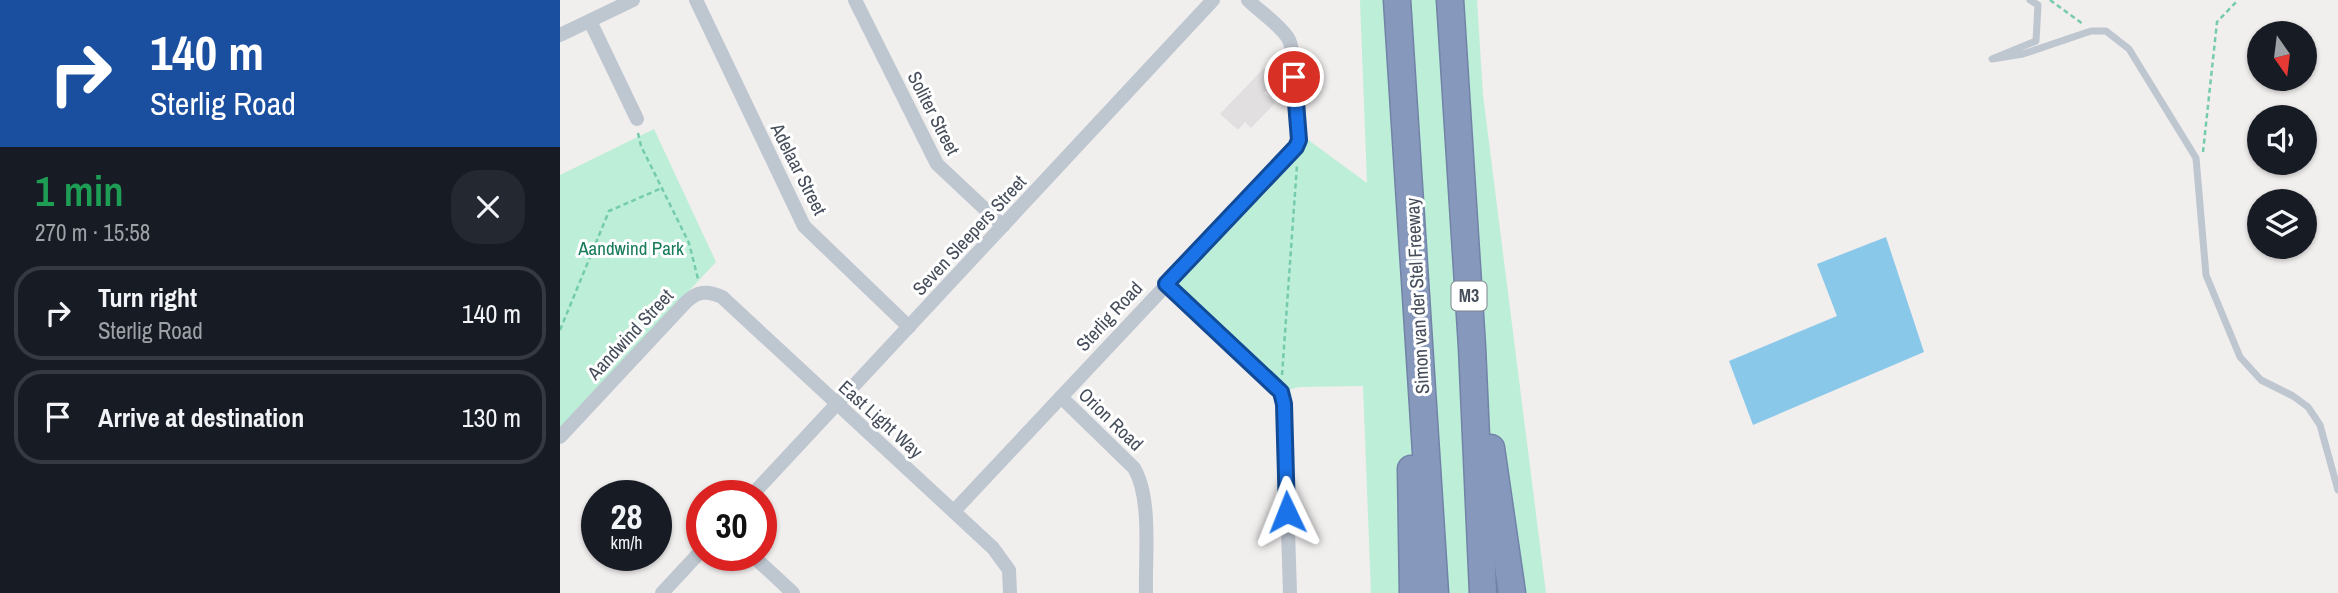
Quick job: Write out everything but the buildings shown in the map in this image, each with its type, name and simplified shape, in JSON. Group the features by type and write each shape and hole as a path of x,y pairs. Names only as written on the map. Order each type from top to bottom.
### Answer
{"highway":[{"name":"Simon van der Stel Freeway","path":"1397,0 1435,593"},
{"name":"M3","path":"1450,0 1472,347 1483,593"},
{"path":"1413,593 1411,380 1413,350 1419,327"},
{"path":"1472,347 1504,520 1512,593"}],"street":[{"path":"560,35 634,0"},
{"name":"Adelaar Street","path":"696,0 804,226 909,327"},
{"name":"Soliter Street","path":"855,0 942,171 1003,226"},
{"name":"Seven Sleepers Street","path":"766,480 1213,0"},
{"path":"1248,0 1291,44 1299,140"},
{"path":"590,21 637,125"},
{"name":"Sterlig Road","path":"954,511 1299,140"},
{"path":"1166,284 1281,392 1284,404 1290,593"},
{"name":"East Light Way","path":"701,292 722,297 954,511 1005,561 1011,582 1010,593"},
{"name":"Aandwind Street","path":"560,437 685,303 701,292"},
{"name":"Orion Road","path":"1061,397 1140,477 1144,499 1146,593"},
{"path":"662,593 686,567"},
{"path":"769,571 793,593"}],"lane":[{"path":"2030,0 2038,5 2036,41 1992,59 2023,54 2091,31 2106,31 2129,49 2196,158 2203,258 2212,294 2247,367 2269,385 2301,401 2320,425 2338,491"}],"path":[{"path":"2050,0 2091,31"},
{"path":"2196,158 2203,154 2217,22 2238,0"},
{"path":"637,125 641,146 689,243 701,292"},
{"path":"1281,392 1299,140"},
{"path":"560,330 609,211 662,188"}],"shaded area":[{"path":"1264,68 1275,80 1264,93 1275,103 1251,128 1245,122 1238,130 1220,114"}],"green space":[{"path":"1360,0 1477,0 1483,95 1546,593 1371,593 1363,386 1299,387 1281,392 1166,284 1299,140 1307,139 1367,183"},
{"name":"Aandwind Park","path":"654,129 716,262 560,428 560,175"}],"water":[{"path":"1886,237 1924,352 1753,425 1729,361 1837,316 1817,264"}],"route":[{"path":"1287,512 1284,404 1281,392 1166,284 1296,147 1299,140 1294,77"}]}
